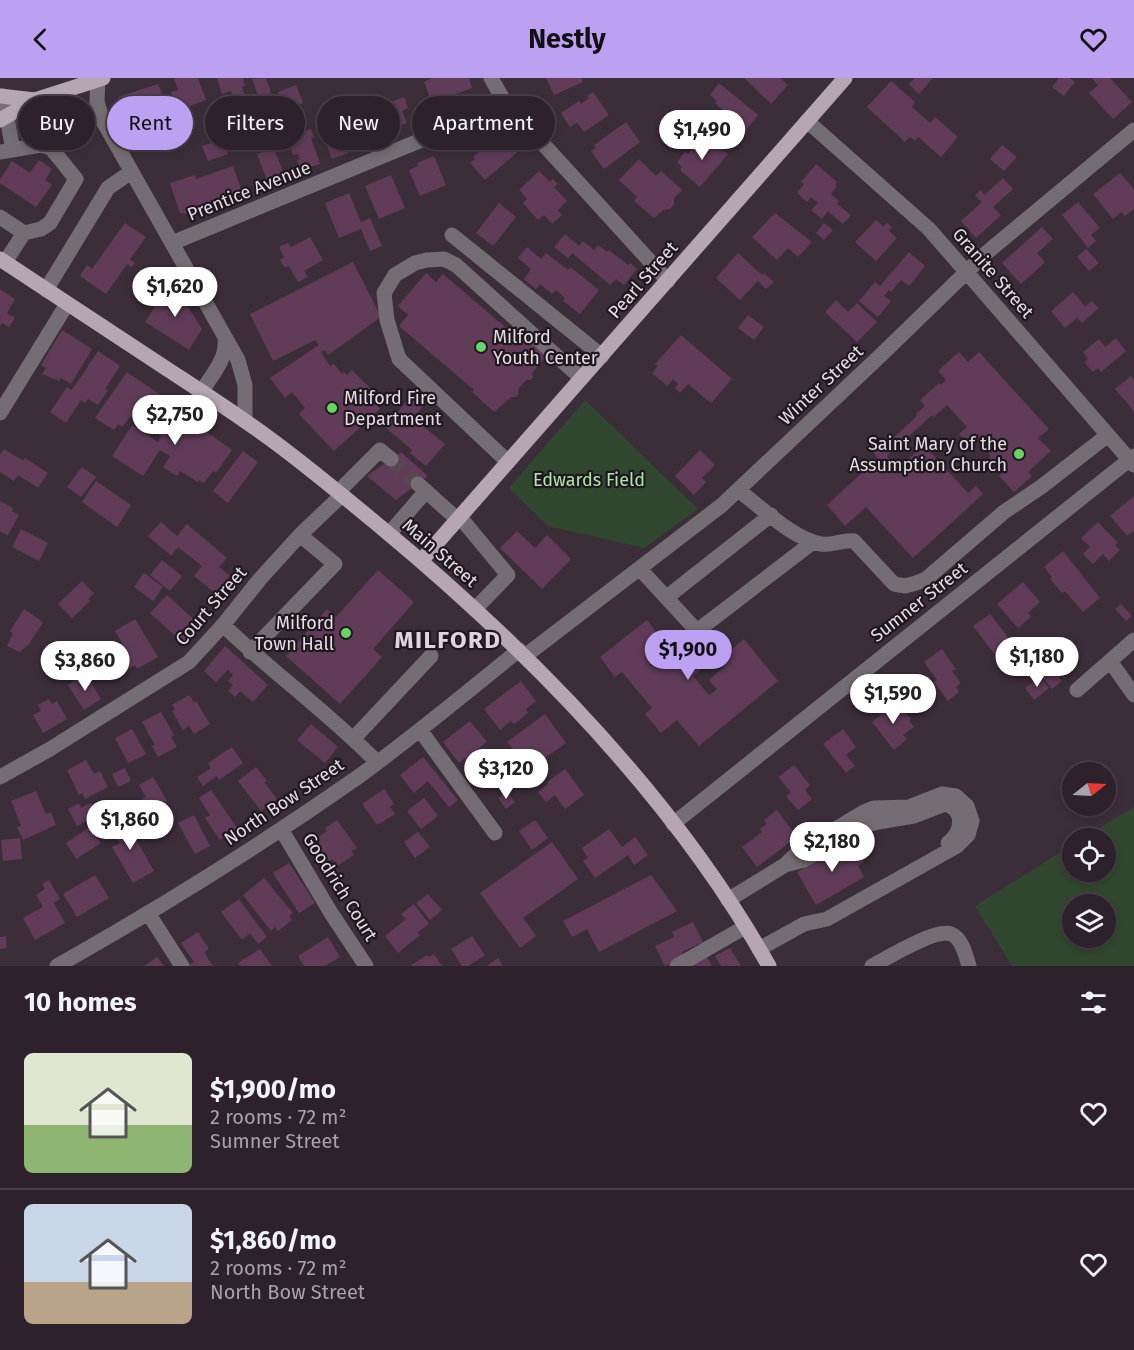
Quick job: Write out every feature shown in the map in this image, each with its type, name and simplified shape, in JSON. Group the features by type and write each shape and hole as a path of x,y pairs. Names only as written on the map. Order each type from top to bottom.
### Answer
{"main road":[{"name":"Pearl Street","path":"421,561 845,78"},
{"path":"47,96 100,79"},
{"path":"1,96 18,98"},
{"path":"3,119 18,110"},
{"name":"Main Street","path":"2,261 246,421 389,534 475,609 522,653 603,740 673,824 728,900 769,966"}],"street":[{"path":"491,78 501,96"},
{"path":"100,79 96,97 100,114 236,355 243,372 245,385 246,421"},
{"path":"1,96 6,151 47,146 76,179 50,223 41,229 24,233 2,261"},
{"name":"Granite Street","path":"807,121 916,217 1108,435 1133,460"},
{"name":"Winter Street","path":"522,653 640,569 708,516 994,245 1134,130"},
{"name":"Prentice Avenue","path":"172,243 412,145"},
{"path":"549,150 668,281"},
{"path":"46,290 105,192 111,185 131,172"},
{"path":"0,217 24,233"},
{"path":"452,235 602,356"},
{"path":"508,462 399,359 387,320 384,293 395,275 415,263 444,259 456,266 581,378"},
{"path":"0,413 68,304"},
{"path":"201,392 223,357 224,334"},
{"path":"738,490 795,533 813,542 828,544 854,541 894,584 905,586 926,579 1004,512 1041,487 1108,435"},
{"name":"Court Street","path":"0,777 50,749 189,662 260,579 380,450 390,459"},
{"name":"Sumner Street","path":"673,824 1133,460"},
{"path":"389,534 422,488 458,518 508,574 475,609"},
{"path":"667,597 771,515"},
{"path":"250,652 335,564 300,536"},
{"path":"640,569 697,631 813,542"},
{"path":"223,625 250,652 354,738 377,762"},
{"path":"1077,690 1134,640"},
{"name":"North Bow Street","path":"57,966 148,913 281,829 377,762 522,653"},
{"path":"354,738 431,656"},
{"path":"1110,661 1134,695"},
{"path":"420,730 495,833"},
{"path":"728,900 785,865 800,851 869,809 909,807 936,795 947,793 961,798 970,810 971,831 957,846 827,919 804,924 759,949"},
{"name":"Goodrich Court","path":"281,829 366,966"},
{"path":"148,913 182,966"},
{"path":"677,966 746,927"},
{"path":"872,966 943,933 957,938 968,960"}],"green space":[{"name":"Edwards Field","path":"585,400 698,509 644,548 548,526 509,488"},
{"path":"1134,807 1134,966 1012,966 975,906 1062,851 1062,882 1116,882 1116,828 1099,828"}],"building":[{"path":"198,78 205,100 193,105 193,96 172,96 171,92 178,90 174,79"},
{"path":"217,78 243,78 245,86 242,87 245,96 233,96 231,91 222,94"},
{"path":"266,78 272,96 258,96 252,79"},
{"path":"432,78 469,78 472,88 451,96 429,96 424,82"},
{"path":"546,78 581,78 583,82 554,95"},
{"path":"744,78 780,78 788,85 771,104"},
{"path":"915,78 933,78 919,94 909,84"},
{"path":"1059,78 1070,78 1075,82 1064,96 1052,87"},
{"path":"1092,78 1110,78 1132,102 1113,119 1089,93 1098,85"},
{"path":"891,81 915,102 912,107 930,123 935,117 958,137 941,157 918,137 915,141 910,137 905,142 867,107"},
{"path":"719,83 758,115 744,133 724,116 726,113 710,95"},
{"path":"158,84 163,96 121,96"},
{"path":"296,85 300,96 280,96 278,92"},
{"path":"593,92 609,115 584,132 577,123 570,127 561,113 579,101 581,104"},
{"path":"404,97 408,108 402,111 407,123 400,125 400,99"},
{"path":"626,122 640,142 604,169 591,151 596,148 594,145"},
{"path":"311,129 314,137 311,138 320,164 301,170 297,160 300,159 298,154 293,155 291,150 305,150 305,131"},
{"path":"697,138 704,144 708,138 728,154 700,187 680,170 682,167 677,162 685,152 688,154"},
{"path":"205,145 205,150 226,150 228,154 208,161 202,146"},
{"path":"1002,145 1017,157 1004,171 990,159"},
{"path":"275,150 285,177 268,183 257,154"},
{"path":"329,150 347,150 348,153 332,159"},
{"path":"481,150 520,150 485,180 470,163 475,159 473,157"},
{"path":"434,156 446,185 420,196 409,170 418,166 417,163"},
{"path":"639,159 656,176 661,171 682,190 674,198 674,204 670,209 663,210 654,218 634,201 637,197 619,180"},
{"path":"39,160 52,169 45,180 52,185 36,207 0,183 0,179 12,161 30,173"},
{"path":"816,164 837,182 831,194 839,201 837,204 851,215 843,224 828,211 822,219 811,210 818,203 811,197 807,202 797,193 804,184 801,182"},
{"path":"233,166 242,192 190,210 187,214 180,213 170,183 195,175 196,179"},
{"path":"539,171 550,182 553,179 558,184 554,187 567,201 558,210 562,215 552,224 544,215 538,220 523,203 527,199 519,190"},
{"path":"1120,173 1134,189 1134,209 1125,216 1121,212 1113,219 1093,194"},
{"path":"391,175 405,208 379,219 365,186"},
{"path":"1003,178 1013,189 993,207 1001,215 976,238 961,221 982,202 975,195 981,190 984,195"},
{"path":"349,193 361,222 370,218 382,246 370,251 361,229 339,238 325,203"},
{"path":"1078,202 1100,228 1091,235 1096,241 1088,248 1062,215"},
{"path":"499,203 516,217 493,246 476,233"},
{"path":"775,213 812,242 798,257 788,248 777,260 752,237"},
{"path":"876,220 883,226 887,223 892,227 889,231 897,238 876,261 855,242"},
{"path":"125,223 146,237 130,259 135,263 132,267 127,264 106,294 80,276 87,265 92,269"},
{"path":"824,223 833,230 824,240 816,233"},
{"path":"1042,227 1053,239 1037,253 1045,262 1021,284 1002,263"},
{"path":"565,234 579,246 583,241 594,250 598,245 607,252 609,250 637,269 624,285 616,279 610,285 572,253 568,258 554,247"},
{"path":"310,237 323,260 304,271 308,277 298,282 289,266 285,268 280,260 284,257 279,247 288,243 291,247"},
{"path":"527,247 541,259 546,253 568,270 570,267 599,290 580,314 563,301 565,298 556,290 552,294 540,284 536,289 524,279 531,269 518,258"},
{"path":"1086,249 1099,263 1089,271 1077,257"},
{"path":"909,252 925,266 909,286 901,280 891,292 889,290 884,296 891,301 878,317 859,301 875,282 880,286"},
{"path":"738,253 762,275 764,273 774,282 766,289 758,281 740,300 716,278"},
{"path":"353,262 381,317 328,355 325,350 321,352 330,366 334,364 342,374 344,372 347,375 352,370 372,390 366,395 380,409 334,451 299,414 305,408 292,392 285,398 270,378 319,345 315,340 273,361 250,314"},
{"name":"Milford Youth Center","path":"426,273 436,282 443,274 519,339 523,335 547,355 532,373 531,380 526,380 518,389 519,393 516,397 511,397 494,412 472,392 474,390 399,326 408,315 398,306"},
{"path":"171,280 202,329 189,350 145,322"},
{"path":"0,289 15,299 7,313 15,318 9,327 2,323 0,326"},
{"path":"1073,292 1085,306 1092,301 1099,308 1082,323 1077,318 1065,328 1051,311"},
{"path":"836,300 848,312 857,303 877,322 857,342 825,312"},
{"path":"748,315 764,327 754,340 738,328"},
{"path":"62,330 92,349 71,384 61,378 59,381 42,374 46,368 41,365"},
{"path":"681,335 732,379 711,403 688,384 680,393 675,388 678,384 673,379 667,386 652,373 658,366 655,364"},
{"path":"1116,338 1126,351 1101,372 1098,368 1093,372 1084,362 1088,359 1083,352 1099,339 1105,347"},
{"path":"98,351 120,366 98,405 88,399 85,403 81,400 66,423 50,412 67,387 72,390"},
{"name":"Saint Mary of the Assumption Church","path":"959,352 968,362 979,352 1049,429 1038,438 1051,451 1028,472 1032,476 1014,492 999,476 1005,470 998,462 990,469 984,463 991,456 973,435 966,442 959,434 967,427 947,405 934,417 932,415 887,456 904,475 910,469 904,463 924,445 968,493 976,486 983,494 913,558 866,507 845,526 827,505 878,458 873,452 886,441 888,443 917,416 916,414 925,406 920,400 939,383 941,385 946,380 938,371"},
{"path":"127,372 168,400 149,431 130,417 122,427 118,424 114,430 95,418"},
{"path":"1131,376 1134,380 1134,411 1115,389"},
{"path":"411,396 423,406 413,418 445,444 426,466 410,453 412,450 385,427"},
{"path":"173,401 213,427 208,433 232,450 216,473 213,471 204,483 180,471 177,476 163,467 170,456 160,450 143,476 112,456 132,425 158,442 161,436 153,432"},
{"path":"4,449 23,461 25,458 48,473 38,488 18,475 14,481 0,472 0,455"},
{"path":"700,450 715,465 702,478 706,482 694,495 675,476"},
{"path":"243,451 258,462 228,503 213,491"},
{"path":"401,452 428,476 396,500 367,476"},
{"path":"82,467 96,477 81,497 67,487"},
{"path":"96,481 131,505 117,527 82,502"},
{"path":"1134,496 1134,531 1127,536 1110,516"},
{"path":"0,501 13,508 12,511 19,515 8,535 0,531"},
{"path":"161,522 177,536 187,524 227,558 219,567 230,576 215,593 194,576 202,566 178,547 171,556 148,536"},
{"path":"1098,522 1118,543 1115,545 1120,550 1109,561 1103,554 1093,564 1083,554 1090,547 1081,538"},
{"path":"21,529 48,543 39,561 12,547"},
{"path":"517,531 535,548 547,535 571,559 542,589 500,548"},
{"path":"1063,551 1100,598 1083,612 1065,591 1062,593 1050,579 1052,577 1044,567"},
{"path":"162,560 182,576 170,591 150,575"},
{"name":"Milford Town Hall","path":"378,570 414,602 373,649 382,657 340,704 286,656 327,609 336,617"},
{"path":"144,573 163,587 153,601 134,587"},
{"path":"82,581 94,593 88,599 90,601 72,618 58,604"},
{"path":"1023,582 1040,602 1028,613 1031,617 1018,628 997,604"},
{"path":"167,595 201,626 184,644 150,613"},
{"path":"1121,604 1132,616 1126,621 1115,609"},
{"path":"24,609 43,622 29,644 20,652 7,646 13,634 10,631"},
{"path":"990,614 1014,645 997,657 973,626"},
{"path":"135,619 158,657 137,669 135,665 120,674 112,661 127,652 115,631"},
{"path":"647,620 662,640 676,629 705,666 693,676 709,695 717,689 709,680 724,667 719,660 744,639 778,681 699,746 677,720 661,733 645,714 652,708 622,672 615,677 600,657"},
{"path":"225,646 268,685 253,702 240,691 235,697 228,691 233,685 228,681 233,675 228,670 216,682 204,671"},
{"path":"942,649 956,669 952,671 961,683 956,687 959,692 948,701 934,682 937,680 924,662"},
{"path":"1026,656 1039,671 1030,679 1017,664"},
{"path":"1048,664 1062,681 1052,689 1038,672"},
{"path":"86,674 101,699 84,710 68,685"},
{"path":"1040,677 1049,688 1034,700 1025,688"},
{"path":"521,681 536,701 526,709 528,713 514,724 511,721 500,730 484,709"},
{"path":"189,695 194,702 196,701 210,724 194,734 189,726 183,730 172,711 175,709 172,705"},
{"path":"49,699 52,704 57,701 67,719 43,733 33,715 41,711 38,705"},
{"path":"892,701 911,719 909,721 914,727 903,735 907,739 894,750 872,722"},
{"path":"161,712 174,735 171,737 177,747 158,757 152,746 155,745 142,722"},
{"path":"545,714 566,743 504,787 495,774 508,765 505,761 516,753 507,742"},
{"path":"470,721 487,742 459,763 443,742"},
{"path":"311,724 338,747 325,763 297,740"},
{"path":"132,729 146,754 128,763 115,738"},
{"path":"843,729 856,747 846,755 855,766 846,773 823,744"},
{"path":"232,747 243,763 219,780 217,776 203,786 197,777 211,768 208,763"},
{"path":"423,757 458,800 449,807 428,781 414,793 400,775"},
{"path":"86,760 94,774 100,771 108,787 85,799 82,793 79,795 67,770"},
{"path":"794,765 810,785 805,790 812,799 798,810 786,796 791,792 778,777"},
{"path":"256,767 277,799 261,811 238,781"},
{"path":"125,768 131,781 118,787 112,774"},
{"path":"565,769 584,795 565,809 555,795 546,802 538,792"},
{"path":"153,777 167,801 146,813 150,821 133,831 122,811 146,797 139,785"},
{"path":"384,789 394,804 390,807 395,814 377,825 362,804"},
{"path":"211,790 237,828 220,840 205,818 210,815 199,798"},
{"path":"36,791 46,814 51,812 56,825 23,840 17,827 21,826 11,801"},
{"path":"507,791 515,802 506,809 498,798"},
{"path":"424,798 438,816 421,829 407,811"},
{"path":"79,803 81,808 91,803 97,815 77,826 68,809"},
{"path":"777,810 797,837 757,867 742,847 762,832 760,829 767,824 764,820"},
{"path":"122,815 154,871 133,883 112,847 120,843 108,824"},
{"path":"194,815 210,846 195,854 178,823"},
{"path":"337,820 357,848 351,851 354,855 337,866 332,859 326,863 311,842 327,831 325,828"},
{"path":"535,820 548,838 532,850 519,831"},
{"path":"90,827 101,843 76,859 66,843"},
{"path":"609,829 622,847 635,837 648,855 634,865 628,855 595,878 583,861 588,858 582,848"},
{"path":"418,832 430,847 415,858 404,842"},
{"path":"20,838 22,859 3,861 1,840"},
{"path":"552,842 578,879 523,918 536,936 520,948 480,893"},
{"path":"846,844 848,848 854,845 864,862 858,866 864,877 816,905 797,872"},
{"path":"289,863 315,903 299,913 273,873"},
{"path":"95,875 109,898 77,917 63,894"},
{"path":"651,875 677,911 599,952 587,929 572,937 563,921"},
{"path":"264,878 293,913 289,916 292,920 278,931 275,927 271,931 243,895"},
{"path":"49,880 60,899 54,903 65,923 35,940 23,918 43,907 36,895 45,889 42,884"},
{"path":"428,894 442,910 430,920 416,903"},
{"path":"239,899 267,937 258,944 250,933 242,940 221,912"},
{"path":"414,904 429,924 417,933 420,935 398,953 385,936 406,919 401,914"},
{"path":"693,922 703,942 682,952 685,958 665,966 655,946 674,937 672,932"},
{"path":"198,932 209,949 204,952 213,966 187,966 194,962 181,943"},
{"path":"6,936 7,948 0,949 0,937"},
{"path":"472,936 485,955 468,966 462,966 451,949"},
{"path":"328,937 340,957 325,966 304,966 298,956"},
{"path":"730,948 741,966 721,966 715,956"},
{"path":"260,949 272,966 240,966 238,963"},
{"path":"434,954 442,966 410,966 427,955 429,957"},
{"path":"706,955 712,966 686,966"},
{"path":"157,957 164,966 144,966"},
{"path":"498,958 503,966 487,966"}],"tunnel":[{"path":"391,459 418,484"}],"place":[{"name":"Milford Youth Center","path":"481,347"},
{"name":"Milford Fire Department","path":"332,408"},
{"name":"Saint Mary of the Assumption Church","path":"1019,454"},
{"name":"Milford Town Hall","path":"346,633"}],"district":[{"name":"MILFORD","path":"448,640"}]}
